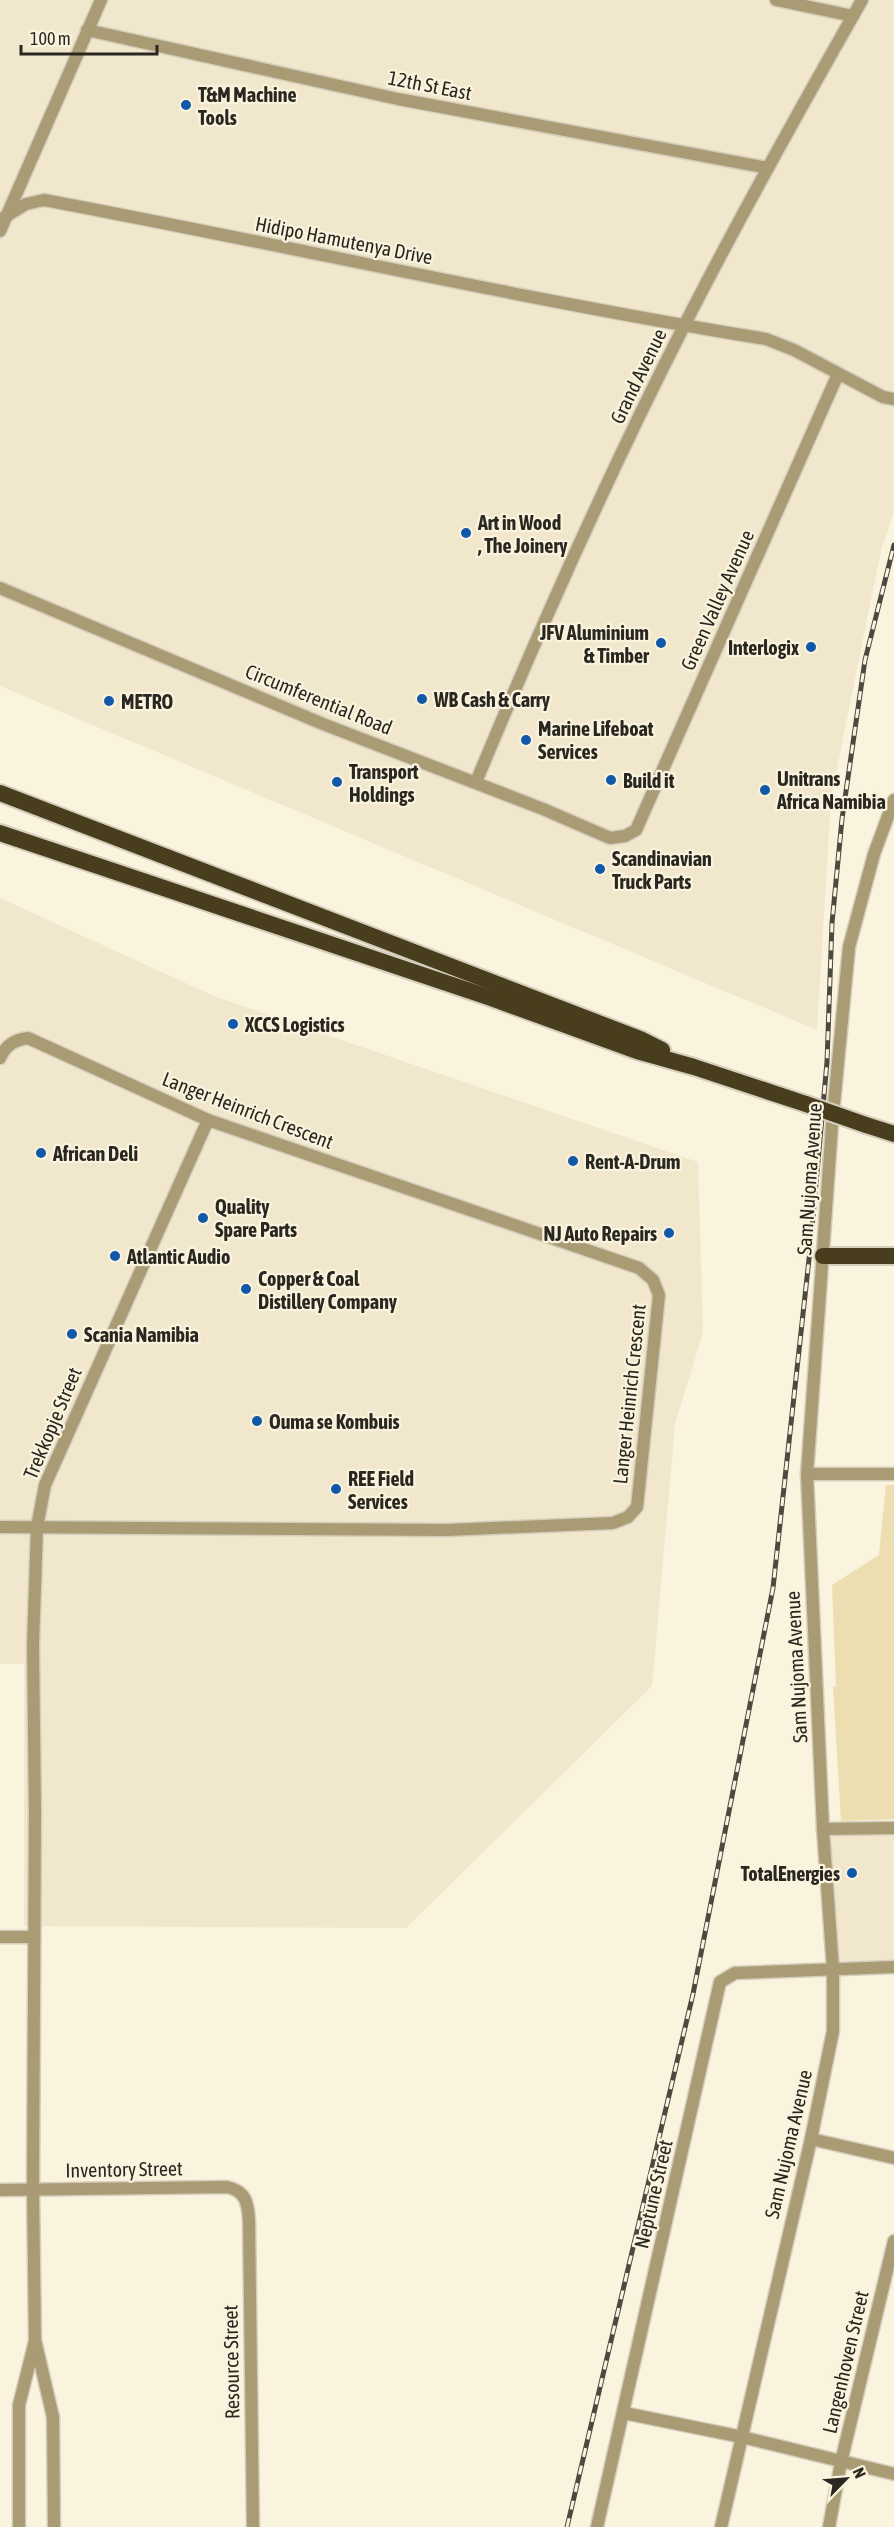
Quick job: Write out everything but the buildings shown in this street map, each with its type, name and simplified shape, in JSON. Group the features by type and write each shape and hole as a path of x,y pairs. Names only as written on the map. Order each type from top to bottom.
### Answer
{"highway":[{"path":"0,793 640,1039 694,1067"},
{"path":"0,833 491,998 637,1051 694,1067 894,1134"},
{"path":"823,1256 894,1256"}],"street":[{"path":"0,231 3,218 101,0"},
{"path":"776,0 853,16"},
{"name":"Grand Avenue","path":"476,782 515,687 590,519 684,326 768,168 862,0"},
{"name":"12th St East","path":"87,30 398,99 768,168"},
{"name":"Hidipo Hamutenya Drive","path":"3,218 26,204 44,200 522,297 766,339 794,350 883,398 894,399"},
{"name":"Green Valley Avenue","path":"625,836 636,830 838,374"},
{"name":"Circumferential Road","path":"0,588 323,723 476,782 610,838 625,836"},
{"name":"Sam Nujoma Avenue","path":"721,2527 811,2139 833,2031 833,1969 823,1829 807,1474 832,1125 849,947 874,855 894,800"},
{"name":"Langer Heinrich Crescent","path":"0,1058 4,1050 15,1040 28,1038 208,1120 639,1268 653,1281 659,1295 637,1507 628,1517 613,1523 447,1530 0,1527"},
{"name":"Trekkopje Street","path":"54,2527 53,2417 35,2340 33,1645 37,1527 45,1485 208,1120"},
{"path":"807,1474 894,1474"},
{"path":"823,1829 894,1828"},
{"path":"0,1937 33,1937"},
{"name":"Neptune Street","path":"597,2527 720,1982 735,1973 894,1967"},
{"path":"811,2139 894,2158"},
{"name":"Inventory Street","path":"0,2190 226,2187 235,2189 246,2198"},
{"name":"Resource Street","path":"246,2198 249,2221 253,2527"},
{"name":"Langenhoven Street","path":"829,2527 841,2462 894,2241"},
{"name":"Trekkopje Street","path":"19,2527 19,2405 35,2340"},
{"path":"624,2414 742,2437 894,2474"}],"shaded area":[{"path":"0,0 894,0 894,512 881,550 831,798 817,1030 0,686"},
{"path":"0,898 216,997 698,1162 703,1332 675,1424 652,1686 406,1928 24,1926 24,1664 0,1664"},
{"path":"886,1485 894,1485 894,1819 841,1821 833,1687 836,1686 832,1585 879,1555"},
{"path":"894,1828 894,1967 833,1969 823,1829"}],"railway":[{"path":"567,2527 693,1994 773,1588 810,1250 827,1062 832,923 842,819 865,660 894,545"}],"place":[{"name":"T&M Machine Tools","path":"186,105"},
{"name":"Art in Wood , The Joinery","path":"466,533"},
{"name":"JFV Aluminium & Timber","path":"661,643"},
{"name":"Interlogix","path":"811,647"},
{"name":"WB Cash & Carry","path":"422,699"},
{"name":"METRO","path":"109,701"},
{"name":"Marine Lifeboat Services","path":"526,740"},
{"name":"Build it","path":"611,780"},
{"name":"Transport Holdings","path":"337,782"},
{"name":"Unitrans Africa Namibia","path":"765,790"},
{"name":"Scandinavian Truck Parts","path":"600,869"},
{"name":"XCCS Logistics","path":"233,1024"},
{"name":"African Deli","path":"41,1153"},
{"name":"Rent-A-Drum","path":"573,1161"},
{"name":"Quality Spare Parts","path":"203,1218"},
{"name":"NJ Auto Repairs","path":"669,1233"},
{"name":"Atlantic Audio","path":"115,1256"},
{"name":"Copper & Coal Distillery Company","path":"246,1289"},
{"name":"Scania Namibia","path":"72,1334"},
{"name":"Ouma se Kombuis","path":"257,1421"},
{"name":"REE Field Services","path":"336,1489"},
{"name":"TotalEnergies","path":"852,1873"}]}
